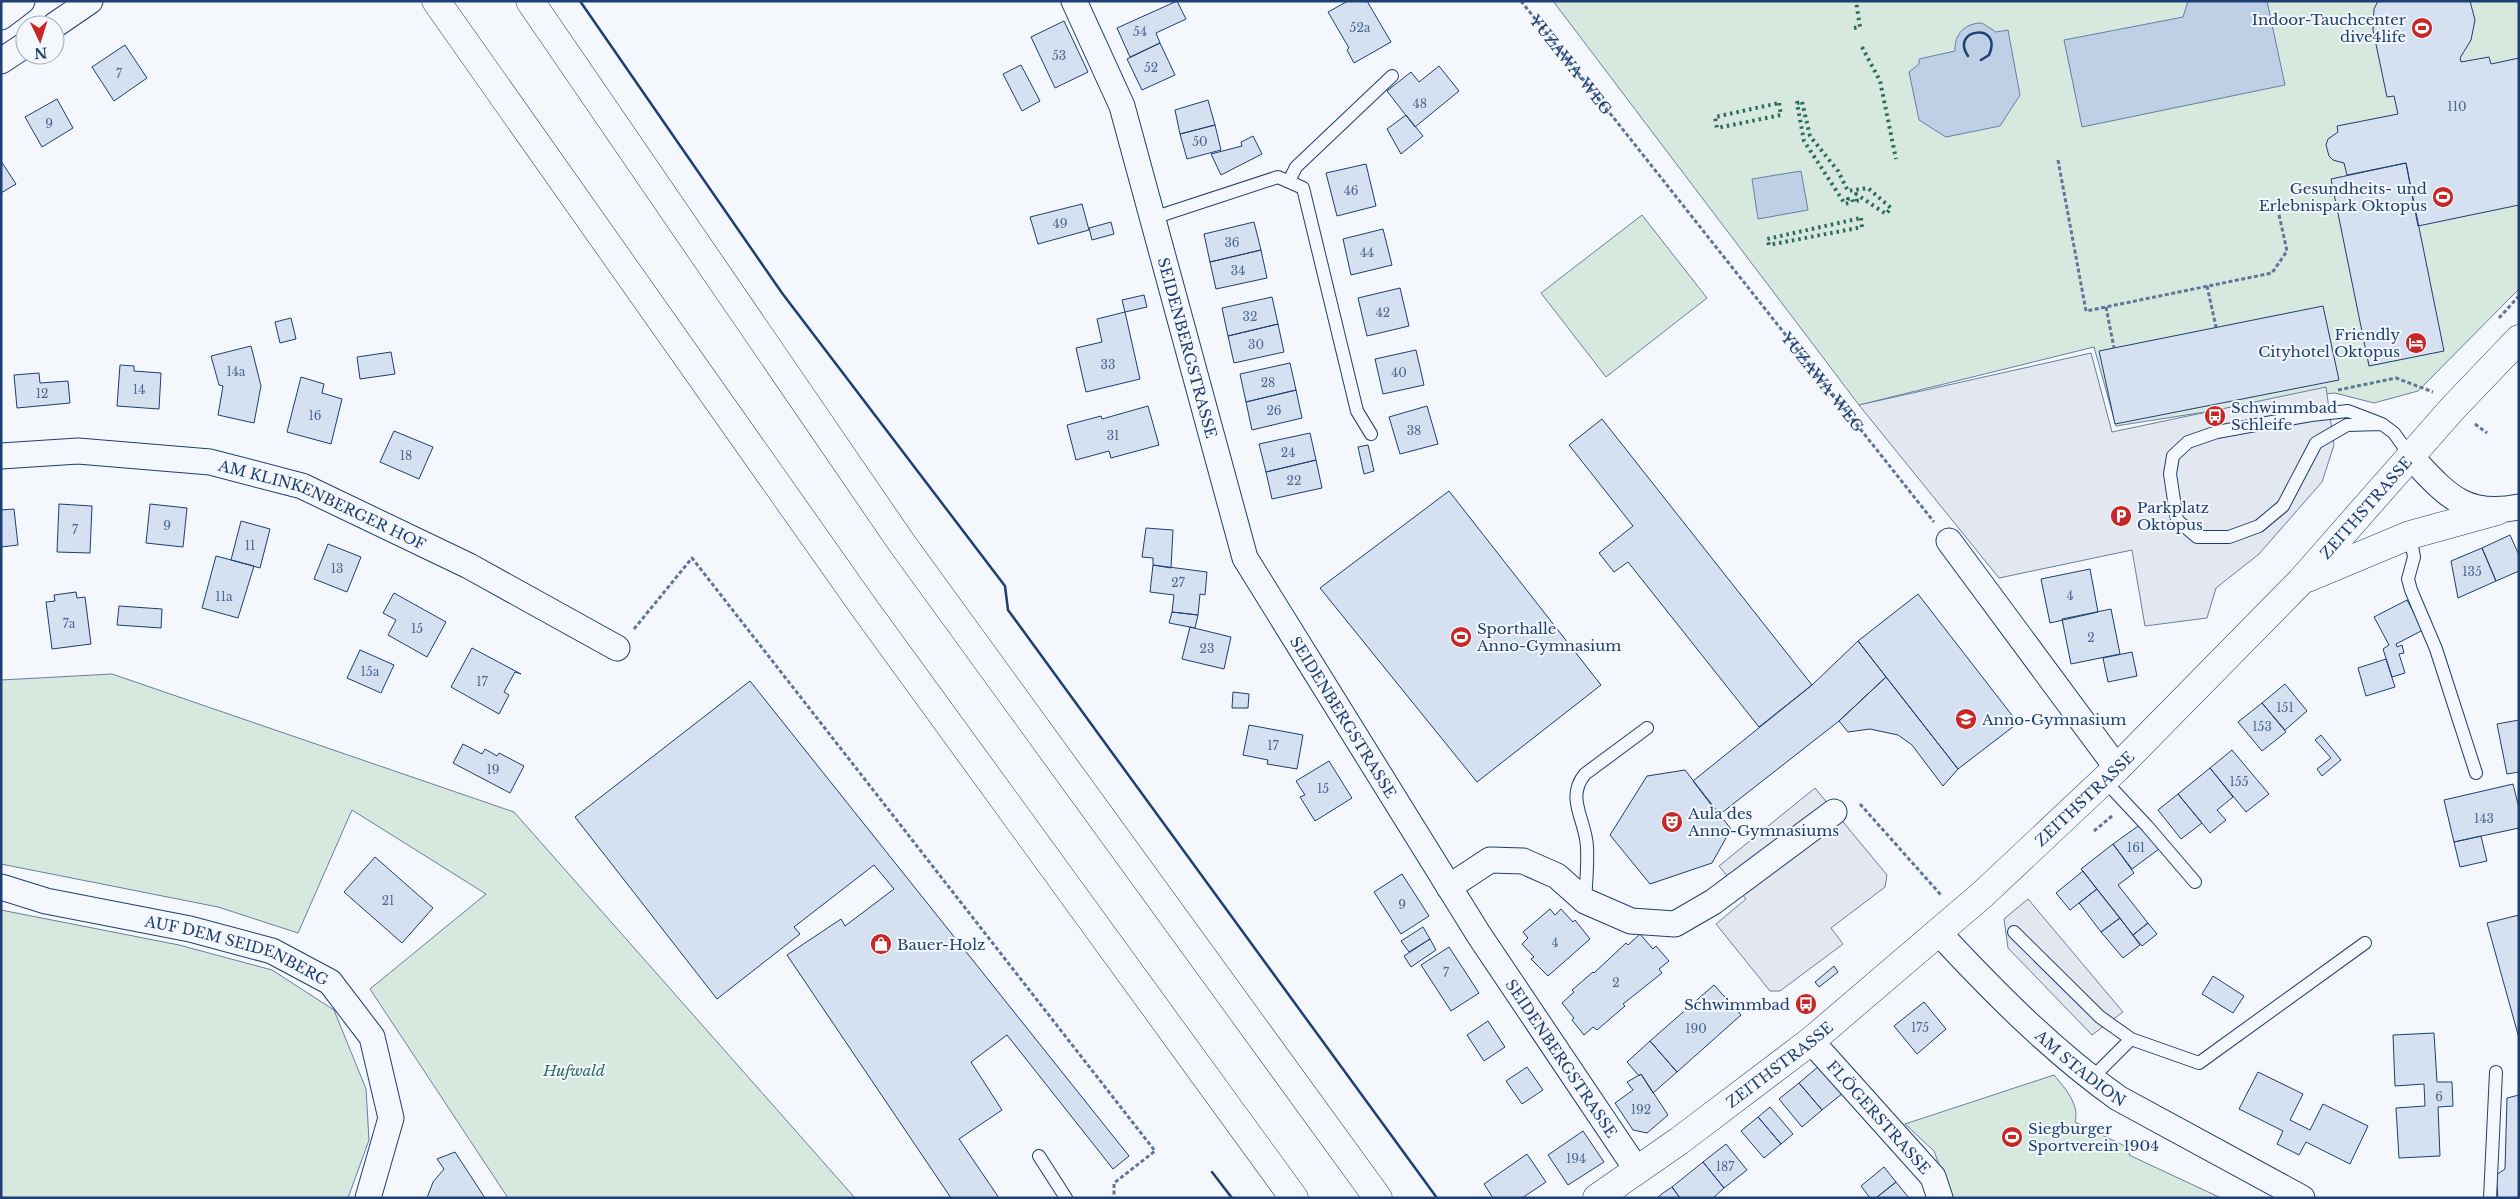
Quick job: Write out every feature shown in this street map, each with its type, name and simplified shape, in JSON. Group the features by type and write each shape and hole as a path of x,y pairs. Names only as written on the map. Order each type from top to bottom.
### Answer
{"main road":[{"path":"436,1 863,606 1294,1198"},
{"path":"530,1 902,542 1378,1198"},
{"name":"ZEITHSTRASSE","path":"1597,1198 1811,1041 1939,933 2111,774 2301,580 2453,408 2519,339"},
{"path":"2301,580 2410,535 2508,509"}],"street":[{"path":"1,17 22,1"},
{"path":"65,18 90,1"},
{"name":"SEIDENBERGSTRASSE","path":"1074,1 1122,106 1244,558 1449,887 1637,1170"},
{"path":"1,61 15,52"},
{"name":"AM KLINKENBERGER HOF","path":"1,456 78,451 210,462 302,486 469,566 617,648"},
{"path":"2411,457 2453,499 2473,507 2508,509"},
{"path":"1948,541 2111,774"},
{"path":"1449,887 1490,860 1523,861 1557,876 1585,901 1631,921 1675,924 1713,902 1834,812"},
{"name":"AUF DEM SEIDENBERG","path":"1,887 46,902 190,929 272,951 330,982 372,1037 391,1118 368,1198"},
{"name":"AM STADION","path":"1939,933 2046,1040 2091,1079 2118,1098 2302,1198"},
{"name":"FLÖGERSTRASSE","path":"1811,1041 1933,1177 1940,1198"}],"lane":[{"path":"1288,181 1296,167 1392,76"},
{"path":"1152,218 1278,177 1303,188 1357,411 1371,434"},
{"path":"2382,424 2347,425 2316,443 2283,506 2259,526 2229,537 2197,537 2177,520 2170,474 2173,456 2188,442 2217,432 2311,415 2348,411 2382,424 2394,433 2411,457"},
{"path":"2410,535 2414,556 2408,580 2436,648 2476,773"},
{"path":"1585,901 1587,844 1575,798 1577,783 1585,774 1647,728"},
{"path":"2111,774 2147,826 2195,882"},
{"path":"2014,932 2100,1017 2131,1038 2199,1063 2366,943"},
{"path":"2091,1079 2131,1038"},
{"path":"2490,1198 2496,1072"},
{"path":"1039,1156 1066,1198"}],"path":[{"name":"YUZAWA-WEG","path":"1521,1 1948,541"},
{"path":"2058,160 2086,311 2272,273 2287,251 2276,201"},
{"path":"2207,286 2216,327"},
{"path":"2106,307 2114,348"},
{"path":"2332,391 2396,378 2431,390"},
{"path":"617,648 692,558 1155,1151 1114,1183 1114,1198"},
{"path":"1834,812 1854,797 1944,898"}],"green space":[{"path":"1553,1 2519,1 2519,289 2418,391 2374,403 2335,393 2116,426 2094,347 1859,405"},
{"path":"1642,215 1707,298 1606,377 1541,293"},
{"name":"Hufwald","path":"112,674 514,812 855,1198 508,1198 370,989 486,894 352,810 298,933 218,907 1,864 1,680"},
{"path":"1,910 179,945 272,970 334,1010 366,1089 369,1140 348,1198 1,1198"},
{"name":"Siegburger Sportverein 1904","path":"2054,1075 2067,1091 2073,1103 2076,1116 2075,1122 2131,1149 2129,1155 2221,1198 1951,1198 1934,1151 1905,1124"}],"shaded area":[{"name":"Parkplatz Oktopus","path":"2091,353 2112,432 2326,387 2334,445 2322,482 2259,554 2216,588 2207,618 2145,626 2132,550 1999,578 1859,405"},
{"path":"1815,788 1887,875 1885,887 1831,928 1843,944 1780,991 1770,991 1716,924 1746,899 1719,866"},
{"path":"2028,899 2123,1012 2092,1035 2008,948 2004,919"}],"water":[{"path":"2188,1 2267,1 2285,85 2082,127 2064,40 2183,17"},
{"path":"1982,23 1996,32 2008,30 2020,95 2000,126 1946,137 1919,120 1909,72 1919,64 1919,59 1955,51 1956,39 1962,31 1970,25"},
{"path":"1801,171 1808,210 1758,219 1752,179"}],"building":[{"path":"1177,1 1186,19 1156,33 1160,43 1130,57 1117,28"},
{"path":"1348,1 1367,1 1391,42 1354,63 1347,50 1349,48 1328,12"},
{"path":"2378,1 2470,1 2475,20 2471,40 2460,58 2461,62 2489,57 2491,64 2519,58 2519,205 2418,226 2406,163 2347,175 2344,163 2333,160 2329,156 2326,145 2328,139 2338,132 2337,126 2398,114 2394,96 2387,97 2373,30 2374,9"},
{"path":"1064,21 1088,72 1055,88 1031,37"},
{"path":"1160,43 1175,75 1142,90 1127,59"},
{"path":"125,45 147,78 114,101 92,67"},
{"path":"1021,65 1040,101 1022,111 1003,74"},
{"path":"1439,66 1459,91 1415,127 1387,91 1411,72 1419,82"},
{"path":"57,99 73,128 42,147 25,117"},
{"path":"1208,100 1215,125 1180,134 1175,110"},
{"path":"1406,115 1423,136 1401,154 1387,129"},
{"path":"1215,125 1221,150 1187,159 1180,134"},
{"path":"1253,136 1262,154 1221,175 1211,154 1242,146 1241,142"},
{"path":"1,161 16,184 1,193"},
{"path":"2406,163 2444,351 2369,366 2331,179"},
{"path":"1366,164 1376,206 1337,216 1326,173"},
{"path":"1082,204 1089,230 1038,244 1030,217"},
{"path":"1111,222 1114,234 1092,240 1089,228"},
{"path":"1254,222 1261,250 1210,262 1204,234"},
{"path":"1383,229 1392,265 1351,275 1343,239"},
{"path":"1261,250 1267,278 1216,289 1210,262"},
{"path":"1400,288 1409,326 1367,336 1358,298"},
{"path":"1144,295 1147,307 1125,312 1122,300"},
{"path":"1272,297 1278,324 1228,336 1222,308"},
{"path":"2323,306 2339,380 2115,424 2099,351"},
{"path":"1125,312 1140,379 1086,392 1076,348 1102,342 1097,319"},
{"path":"291,318 296,339 280,343 275,322"},
{"path":"1278,324 1284,352 1234,363 1228,336"},
{"path":"251,346 261,386 254,423 218,415 223,386 219,385 211,356"},
{"path":"1416,350 1424,385 1383,394 1375,359"},
{"path":"391,352 395,374 360,379 357,357"},
{"path":"1290,363 1296,390 1246,402 1240,374"},
{"path":"120,365 134,366 134,371 161,373 159,409 117,406"},
{"path":"39,373 40,383 68,381 70,403 17,408 14,375"},
{"path":"301,377 324,384 322,393 342,399 331,444 287,432"},
{"path":"1296,390 1302,418 1252,430 1246,402"},
{"path":"1148,406 1159,445 1111,458 1109,451 1076,460 1067,425 1101,416 1102,419"},
{"path":"1427,406 1438,444 1400,454 1389,417"},
{"path":"1602,419 1812,685 1759,727 1628,562 1614,572 1599,553 1633,526 1569,445"},
{"path":"394,431 433,447 419,479 380,462"},
{"path":"1310,433 1316,460 1266,472 1259,444"},
{"path":"1368,445 1374,471 1364,474 1358,447"},
{"path":"1316,460 1322,488 1272,499 1266,472"},
{"name":"Sporthalle Anno-Gymnasium","path":"1449,491 1601,685 1477,782 1320,588"},
{"path":"59,504 92,506 90,553 57,552"},
{"path":"150,504 187,508 183,547 146,543"},
{"path":"14,509 18,545 1,547 1,510"},
{"path":"241,521 270,529 260,568 231,560"},
{"path":"1146,528 1173,530 1171,568 1153,565 1153,558 1142,557"},
{"path":"2510,535 2519,555 2519,571 2496,581 2482,548"},
{"path":"328,544 361,557 347,592 314,579"},
{"path":"2482,548 2496,581 2458,598 2451,561"},
{"path":"216,556 254,566 238,618 202,608"},
{"path":"1153,565 1207,572 1205,595 1200,594 1198,615 1172,612 1174,595 1150,592"},
{"path":"2090,569 2098,612 2050,623 2041,579"},
{"path":"76,592 77,598 85,597 91,644 52,649 46,602 55,601 54,595"},
{"path":"394,593 446,622 427,657 388,635 396,620 383,613"},
{"path":"1918,594 2018,723 1958,769 1858,641"},
{"path":"2407,600 2423,630 2396,644 2397,647 2402,645 2404,653 2399,654 2405,673 2392,677 2383,649 2389,645 2374,617"},
{"path":"119,606 162,609 161,628 117,625"},
{"path":"2111,609 2120,654 2071,664 2062,619"},
{"path":"1172,612 1198,615 1195,628 1169,623"},
{"path":"1190,627 1231,637 1224,669 1182,659"},
{"path":"1858,641 1886,677 1839,721 1719,815 1693,781 1812,685"},
{"path":"472,648 521,674 515,672 504,692 509,695 499,714 451,687"},
{"path":"360,650 394,665 381,693 347,678"},
{"path":"2132,652 2137,676 2108,682 2103,658"},
{"path":"2386,659 2395,687 2366,696 2358,668"},
{"path":"1886,677 1958,769 1943,786 1912,745 1898,735 1870,729 1848,732 1839,721"},
{"name":"Bauer-Holz","path":"750,681 1129,1156 1113,1169 1007,1035 971,1062 1002,1110 959,1139 999,1198 951,1198 787,955 841,919 845,926 894,889 874,865 794,927 800,934 717,999 575,817"},
{"path":"2285,684 2307,711 2285,730 2262,703"},
{"path":"1233,692 1249,694 1248,708 1232,708"},
{"path":"2262,703 2286,732 2262,751 2238,722"},
{"path":"2519,720 2519,772 2507,774 2497,724"},
{"path":"1249,725 1303,735 1297,769 1267,764 1268,760 1243,755"},
{"path":"2321,735 2341,760 2322,776 2317,769 2331,758 2315,740"},
{"path":"463,744 482,754 485,749 497,756 499,753 524,766 510,793 453,763"},
{"path":"2232,750 2269,794 2246,812 2210,768"},
{"path":"1329,761 1352,798 1315,821 1300,797 1305,795 1296,781"},
{"path":"2210,768 2233,797 2217,810 2226,820 2210,833 2178,794"},
{"name":"Aula des Anno-Gymnasiums","path":"1685,770 1731,829 1712,863 1650,884 1610,835 1647,776"},
{"path":"2513,784 2519,808 2519,828 2454,842 2444,800"},
{"path":"2178,794 2202,823 2181,839 2158,810"},
{"path":"2141,824 2159,849 2132,869 2113,844"},
{"path":"2481,836 2487,861 2460,867 2454,842"},
{"path":"2113,844 2134,873 2118,885 2148,923 2133,935 2081,869"},
{"path":"375,857 433,908 402,943 344,892"},
{"path":"2083,871 2097,889 2070,910 2056,893"},
{"path":"1402,874 1429,916 1401,934 1374,892"},
{"path":"2097,889 2120,918 2101,932 2079,903"},
{"path":"1550,909 1555,915 1561,909 1573,922 1575,920 1590,939 1548,976 1531,959 1534,957 1522,944 1528,938 1523,932"},
{"path":"2519,915 2519,1038 2487,923"},
{"path":"2120,918 2140,945 2123,958 2101,932"},
{"path":"2148,923 2157,934 2142,946 2133,935"},
{"path":"1423,927 1430,939 1409,952 1401,941"},
{"path":"1640,934 1653,949 1656,946 1669,961 1659,969 1662,973 1623,1004 1625,1006 1597,1030 1593,1027 1584,1035 1562,1003 1574,992 1572,990 1594,973 1626,943 1628,945"},
{"path":"1430,939 1436,950 1411,967 1404,956"},
{"path":"1449,947 1479,993 1451,1011 1421,965"},
{"path":"1834,966 1838,972 1819,987 1815,982"},
{"path":"2213,976 2244,996 2233,1013 2202,994"},
{"path":"1714,985 1741,1015 1677,1072 1650,1041"},
{"path":"1924,1002 1946,1029 1917,1054 1894,1026"},
{"path":"1488,1021 1505,1047 1484,1061 1467,1035"},
{"path":"2434,1033 2437,1082 2452,1082 2453,1106 2438,1107 2440,1156 2399,1158 2396,1108 2425,1106 2424,1084 2395,1086 2393,1035"},
{"path":"1650,1041 1677,1072 1653,1093 1641,1074 1639,1076 1627,1062"},
{"path":"1819,1066 1843,1093 1822,1110 1799,1083"},
{"path":"1527,1067 1543,1090 1522,1104 1506,1081"},
{"path":"2258,1072 2303,1094 2290,1120 2310,1130 2323,1104 2368,1126 2350,1164 2306,1142 2299,1155 2277,1144 2283,1131 2239,1109"},
{"path":"1641,1074 1668,1115 1647,1133 1633,1130 1615,1103 1633,1090 1627,1082"},
{"path":"1799,1083 1822,1110 1802,1127 1779,1099"},
{"path":"2519,1095 2519,1198 2498,1198 2496,1175 2505,1169 2507,1098"},
{"path":"1770,1107 1793,1134 1781,1144 1758,1117"},
{"path":"1758,1117 1781,1144 1764,1158 1741,1131"},
{"path":"1583,1131 1604,1162 1568,1185 1548,1155"},
{"path":"1726,1144 1747,1170 1724,1188 1703,1162"},
{"path":"455,1152 485,1198 427,1198 433,1182 444,1169 437,1159"},
{"path":"1527,1154 1546,1182 1522,1198 1493,1198 1484,1184"},
{"path":"1703,1162 1724,1188 1713,1198 1680,1198 1672,1187"},
{"path":"1884,1167 1896,1182 1876,1198 1870,1198 1861,1186"},
{"path":"1896,1182 1909,1198 1876,1198"},
{"path":"1672,1187 1680,1198 1657,1198 1663,1193"}],"hedge":[{"path":"1854,28 1860,27 1856,1"},
{"path":"1862,47 1880,81 1896,159"},
{"path":"1802,102 1810,136 1838,171 1848,191 1868,188 1891,208 1886,214 1856,194 1857,201 1853,202 1852,198 1848,199 1849,203 1845,204 1804,141 1797,103 1802,102"},
{"path":"1779,103 1781,115 1717,128 1715,117 1779,103"},
{"path":"1861,218 1862,227 1769,245 1767,239 1861,218"}],"wall":[{"path":"580,1 782,293 1005,586 1008,610 1437,1198"},
{"path":"1968,56 1964,47 1965,39 1970,35 1984,33 1989,37 1992,44 1989,55 1981,60"},
{"path":"1212,1172 1232,1198"}],"place":[{"name":"Indoor-Tauchcenter dive4life","path":"2422,28"},
{"name":"Gesundheits- und Erlebnispark Oktopus","path":"2443,197"},
{"name":"Friendly Cityhotel Oktopus","path":"2416,343"},
{"name":"Schwimmbad Schleife","path":"2215,416"},
{"name":"Parkplatz Oktopus","path":"2121,516"},
{"name":"Sporthalle Anno-Gymnasium","path":"1461,637"},
{"name":"Anno-Gymnasium","path":"1966,719"},
{"name":"Aula des Anno-Gymnasiums","path":"1672,822"},
{"name":"Bauer-Holz","path":"881,944"},
{"name":"Schwimmbad","path":"1806,1004"},
{"name":"Siegburger Sportverein 1904","path":"2012,1137"}]}
